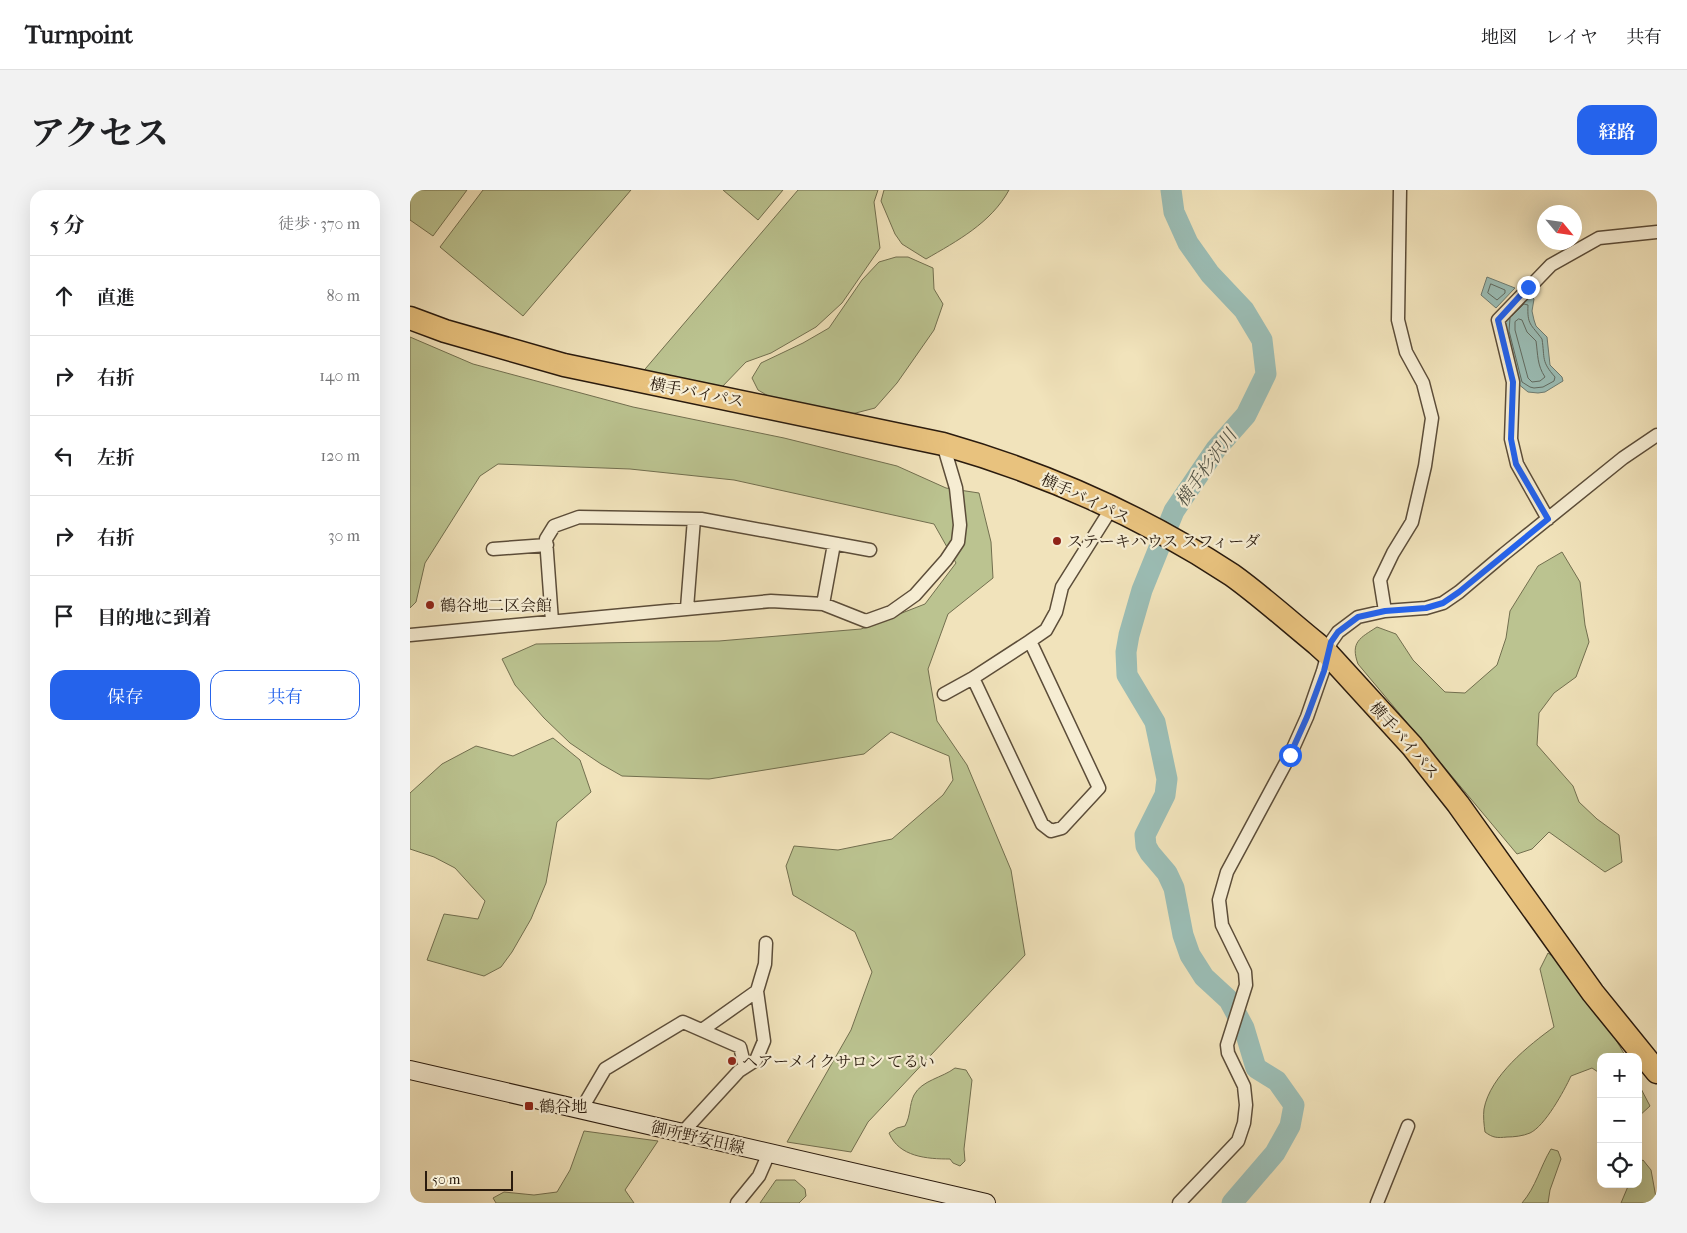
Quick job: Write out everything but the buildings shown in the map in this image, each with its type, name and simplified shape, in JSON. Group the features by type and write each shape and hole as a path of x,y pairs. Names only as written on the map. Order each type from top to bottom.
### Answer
{"highway":[{"name":"横手バイパス","path":"410,318 445,331 564,364 943,444 991,458 1060,483 1194,552 1233,576 1328,654 1412,746 1458,804 1593,993 1657,1072"}],"main road":[{"name":"御所野安田線","path":"410,1070 986,1203"}],"street":[{"path":"1385,611 1380,580 1393,553 1412,522 1425,466 1432,418 1423,383 1406,352 1398,320 1400,190"},
{"path":"1548,519 1516,464 1511,439 1513,382 1498,320 1551,265 1599,238 1657,232"},
{"path":"1178,1203 1238,1141 1244,1123 1246,1105 1244,1086 1228,1053 1227,1045 1246,985 1245,972 1222,925 1219,900 1227,872 1290,755 1307,717 1331,642 1338,632 1358,617 1385,611 1426,608 1443,603 1623,458 1657,435"},
{"path":"410,635 771,601 823,604 866,621 891,612 915,595 946,560 958,542 960,525 956,488 943,444"},
{"path":"944,694 973,678 1046,630 1056,612 1062,587 1111,508"},
{"path":"552,621 546,539 554,526 579,517 694,519 870,550"},
{"path":"688,608 694,519"},
{"path":"823,604 834,544"},
{"path":"493,549 547,545"},
{"path":"973,678 1042,824 1051,831 1062,828 1099,788 1030,641"},
{"path":"682,1133 739,1071 756,1060 764,1041 757,991 765,964 766,943"},
{"path":"702,1030 757,991"},
{"path":"580,1110 605,1069 683,1022 740,1047 745,1067"},
{"path":"1376,1203 1408,1126"},
{"path":"737,1203 759,1176 769,1154"}],"green space":[{"path":"410,190 467,190 433,236 410,220"},
{"path":"483,190 631,190 523,316 440,247"},
{"path":"723,190 783,190 758,220"},
{"path":"798,190 878,190 874,202 880,248 842,303 816,327 771,353 746,362 720,389 640,375"},
{"path":"884,190 1009,190 1002,202 983,222 926,259 902,244 895,234 881,201"},
{"path":"896,257 908,257 933,268 934,289 943,304 934,330 897,383 875,408 848,415 777,401 758,390 752,378 761,363 829,328 862,280 879,262"},
{"path":"410,337 473,364 633,407 784,438 897,466 946,488 979,493 991,542 993,578 948,614 928,669 937,721 967,765 1011,870 1025,955 868,1122 851,1152 787,1142 851,1030 872,972 855,932 793,895 786,866 794,846 838,850 892,839 943,795 953,780 949,756 891,732 864,754 709,779 622,776 570,743 544,718 515,685 502,659 536,644 719,641 861,629 925,604 956,563 934,524 734,480 630,469 498,464 480,476 425,563 416,602 410,608"},
{"path":"1562,552 1580,582 1589,642 1576,677 1554,693 1539,713 1537,745 1573,786 1579,802 1597,819 1619,835 1622,862 1605,872 1549,832 1532,849 1517,854 1358,664 1355,650 1358,641 1377,627 1396,634 1413,660 1445,692 1465,693 1497,665 1506,638 1510,611 1538,566"},
{"path":"553,738 580,760 591,792 557,822 546,883 531,919 501,967 484,976 427,960 444,914 478,919 485,901 455,868 434,857 410,849 410,793 442,764 476,746 513,756"},
{"path":"1548,953 1555,958 1612,1033 1624,1053 1597,1053 1597,1071 1592,1068 1571,1076 1548,1116 1530,1133 1516,1137 1493,1136 1485,1132 1484,1109 1494,1085 1502,1073 1522,1052 1554,1027 1540,969"},
{"path":"955,1068 966,1070 972,1080 964,1149 965,1161 960,1166 953,1163 950,1159 923,1157 907,1152 894,1141 889,1133 905,1126 912,1099 922,1086"},
{"path":"1642,1091 1650,1106 1642,1113"},
{"path":"584,1131 658,1141 625,1190 634,1203 496,1203 493,1198 504,1192 534,1195 557,1192 570,1170"},
{"path":"1551,1149 1558,1151 1561,1159 1550,1190 1548,1203 1522,1203 1531,1190"},
{"path":"1642,1161 1651,1170 1657,1203 1621,1203 1627,1188 1642,1188"},
{"path":"776,1180 795,1180 805,1189 806,1196 799,1203 760,1203"}],"water":[{"path":"1487,277 1515,288 1496,308 1481,295"},
{"path":"1529,294 1534,299 1532,311 1536,326 1547,337 1550,365 1562,377 1563,381 1545,392 1538,393 1528,392 1517,383 1504,326 1506,315"}],"waterway":[{"name":"横手杉沢川","path":"1171,190 1174,212 1188,243 1210,274 1244,310 1262,340 1266,374 1246,415 1216,449 1174,511 1142,590 1126,652 1127,675 1155,722 1167,779 1165,795 1145,835 1146,846 1167,873 1174,888 1183,935 1190,955 1204,977 1229,1000 1244,1028 1256,1068 1277,1081 1294,1105 1290,1126 1275,1153 1232,1203"}],"place":[{"name":"ステーキハウス スフィーダ","path":"1057,541"},
{"name":"鶴谷地二区会館","path":"430,605"},
{"name":"ヘアーメイクサロン てるい","path":"732,1061"},
{"name":"鶴谷地","path":"529,1106"}],"route":[{"path":"1290,755 1307,717 1324,671 1331,642 1338,632 1358,617 1385,611 1426,608 1443,603 1548,519 1516,464 1511,439 1513,382 1498,320 1528,287"}]}
